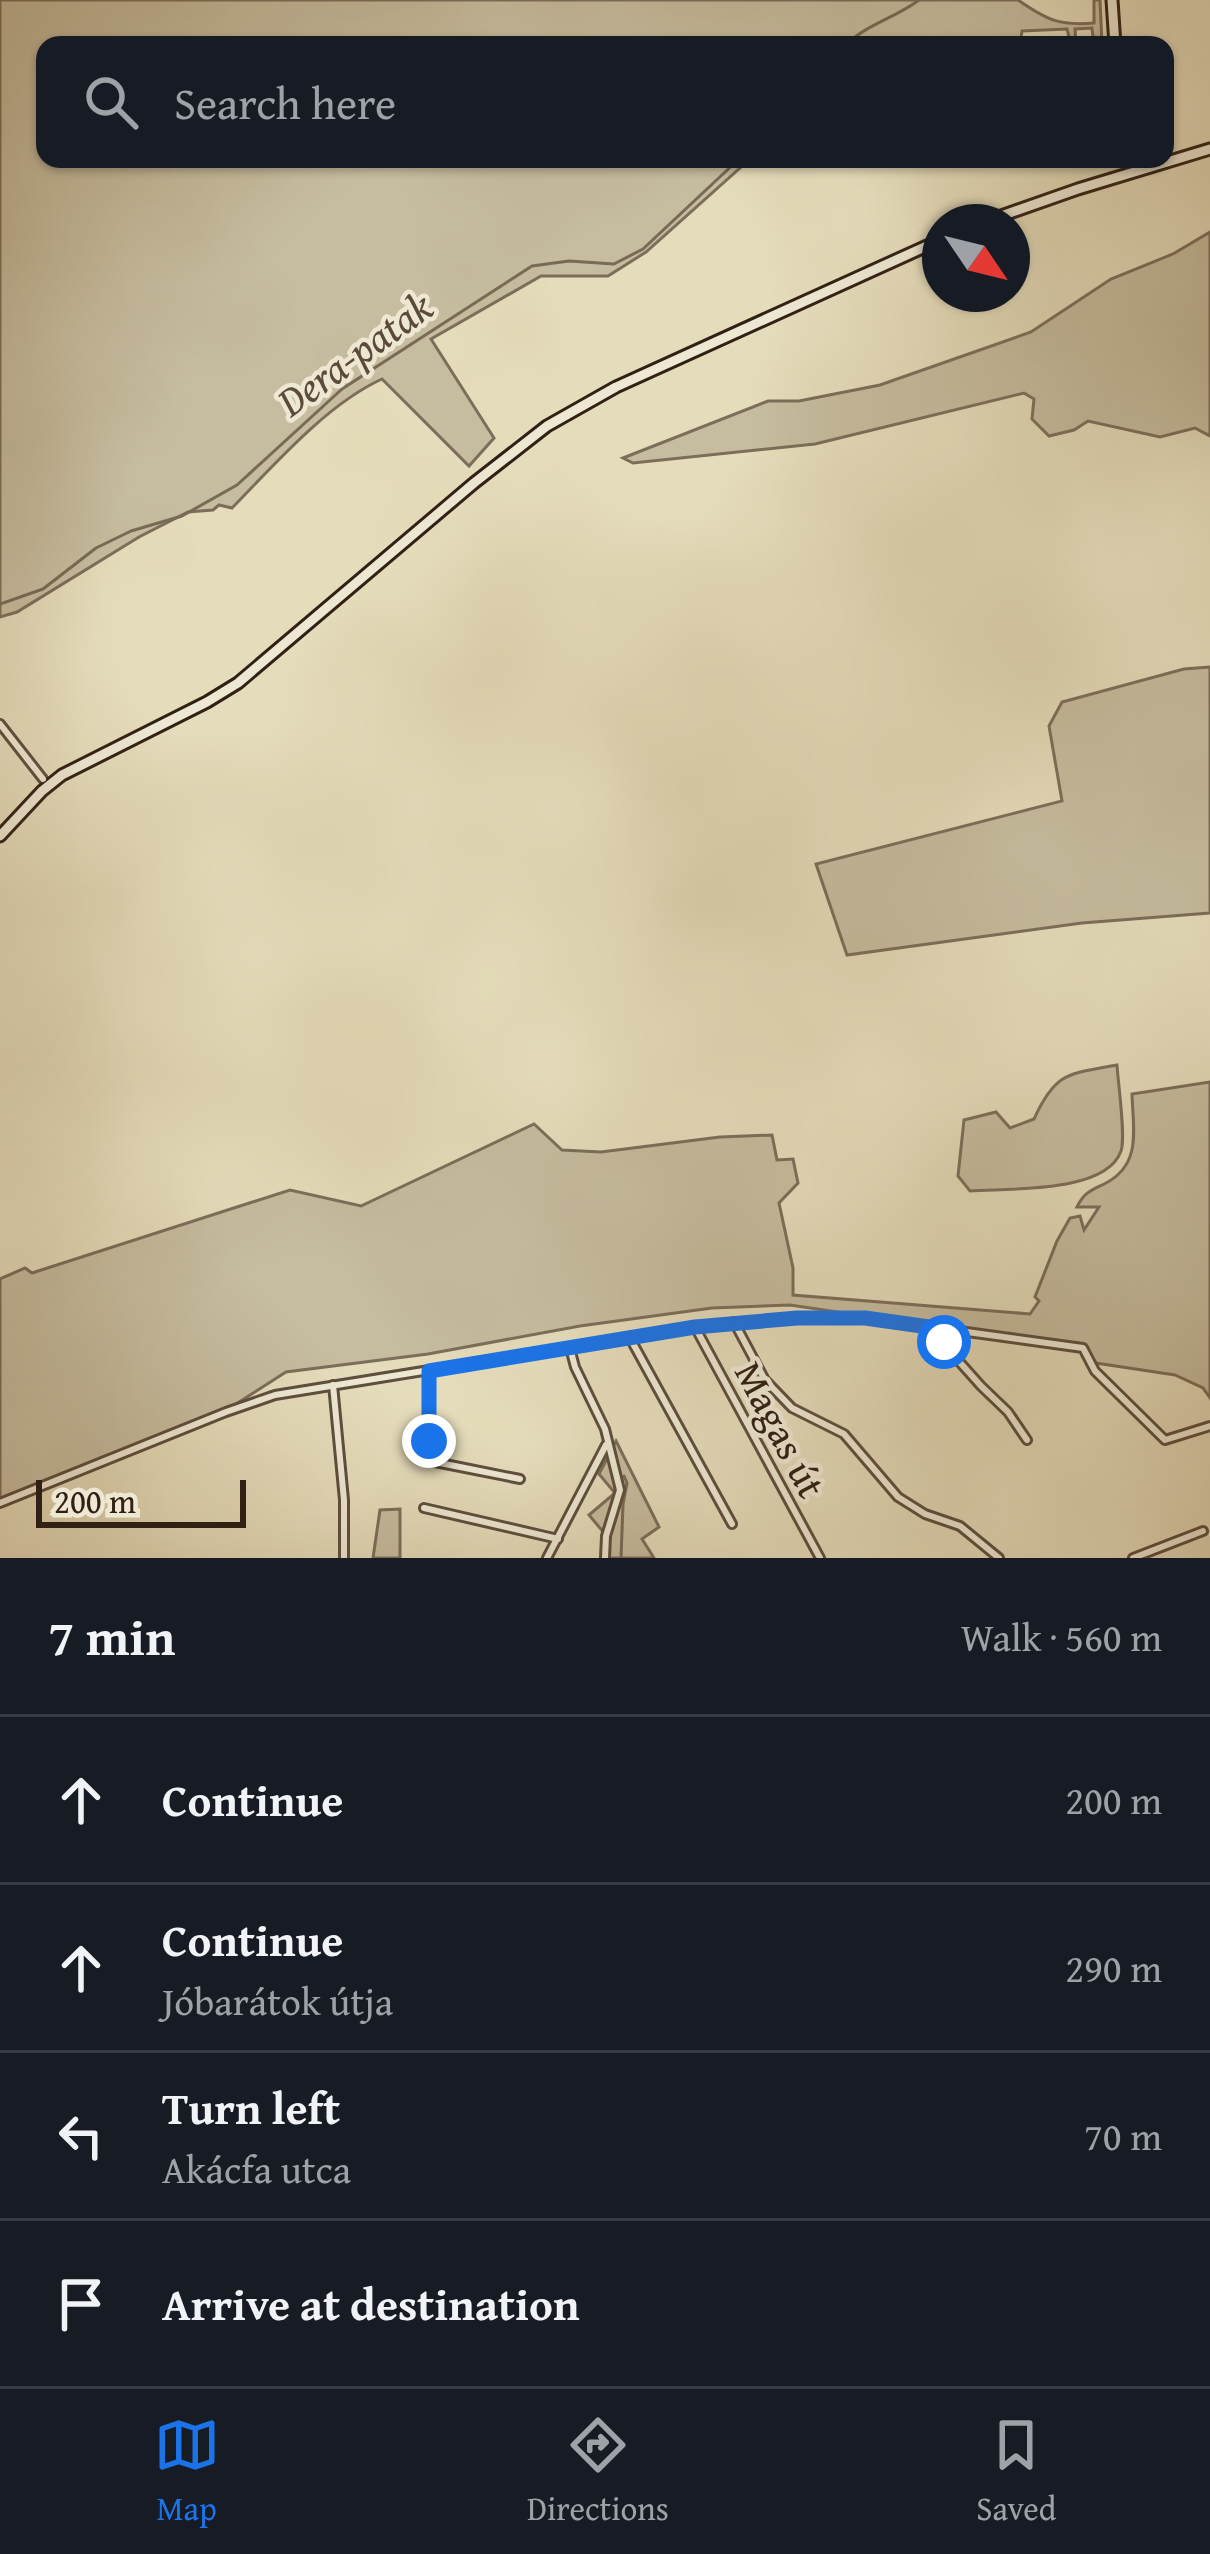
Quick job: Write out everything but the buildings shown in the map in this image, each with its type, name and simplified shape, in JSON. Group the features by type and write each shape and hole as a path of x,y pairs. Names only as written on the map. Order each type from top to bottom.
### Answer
{"main road":[{"path":"1112,0 1114,36"},
{"path":"1174,160 1210,149"},
{"path":"1123,168 1123,175"},
{"path":"1030,206 1146,168"},
{"path":"0,836 41,791 71,770 238,683 547,426 616,387 922,248"}],"street":[{"path":"0,724 43,779"},
{"path":"0,1503 275,1395 734,1322 865,1318 1083,1348 1095,1371 1166,1440 1210,1426"},
{"path":"734,1322 765,1380 792,1408 844,1434 898,1497 925,1514 960,1526 999,1558"},
{"name":"Magas út","path":"695,1327 820,1558"},
{"path":"929,1327 1008,1412 1027,1440"},
{"path":"630,1338 732,1524"},
{"path":"570,1348 605,1429 620,1490 606,1536 605,1558"},
{"path":"429,1371 430,1461 520,1479"},
{"path":"333,1385 344,1500 344,1558"},
{"path":"547,1558 608,1442"},
{"path":"424,1508 558,1539"},
{"path":"1133,1558 1203,1531"}],"shaded area":[{"path":"0,0 1018,0 1054,20 1082,24 1094,23 1094,0 1100,0 1102,36 1093,36 1092,28 1075,29 1075,36 1069,36 1067,29 1022,31 1021,36 36,36 36,168 740,168 646,252 608,276 541,276 431,339 494,438 469,466 382,379 321,419 232,508 219,505 188,512 17,612 0,617"},
{"path":"1210,232 1210,436 1195,428 1160,437 1088,421 1049,436 1032,419 1034,399 1024,393 815,444 633,463 623,458 768,401 799,401 880,385 1031,332 1111,279 1173,254"},
{"path":"1210,667 1210,913 1082,923 847,955 816,864 1062,801 1049,726 1062,702 1184,669"},
{"path":"1117,1065 1122,1144 1112,1165 1076,1182 1030,1188 970,1191 958,1176 964,1120 996,1112 1010,1128 1034,1119 1050,1092 1066,1077"},
{"path":"1210,1082 1210,1398 1203,1388 1175,1375 1096,1363 1083,1348 790,1305 712,1308 286,1372 225,1411 0,1501 0,1279 25,1268 32,1273 290,1190 361,1206 534,1124 562,1150 601,1152 772,1135 777,1160 793,1159 798,1183 779,1203 793,1268 793,1295 1030,1314 1070,1218 1080,1216 1084,1230 1099,1207 1077,1207 1080,1202 1117,1175 1130,1156 1132,1094"},
{"path":"616,1441 659,1527 642,1539 654,1558 604,1558 605,1534 589,1515 615,1493 599,1474"},
{"path":"400,1509 400,1558 373,1558 380,1510"}],"waterway":[{"name":"Dera-patak","path":"857,36 919,0"},
{"name":"Dera-patak","path":"0,604 43,589 96,548 131,531 182,516 237,485 342,389 532,266 569,261 614,264 643,249 729,168"},
{"path":"621,1558 624,1476"}],"route":[{"path":"429,1441 429,1371 695,1327 797,1318 865,1318 929,1327 944,1342"}]}
